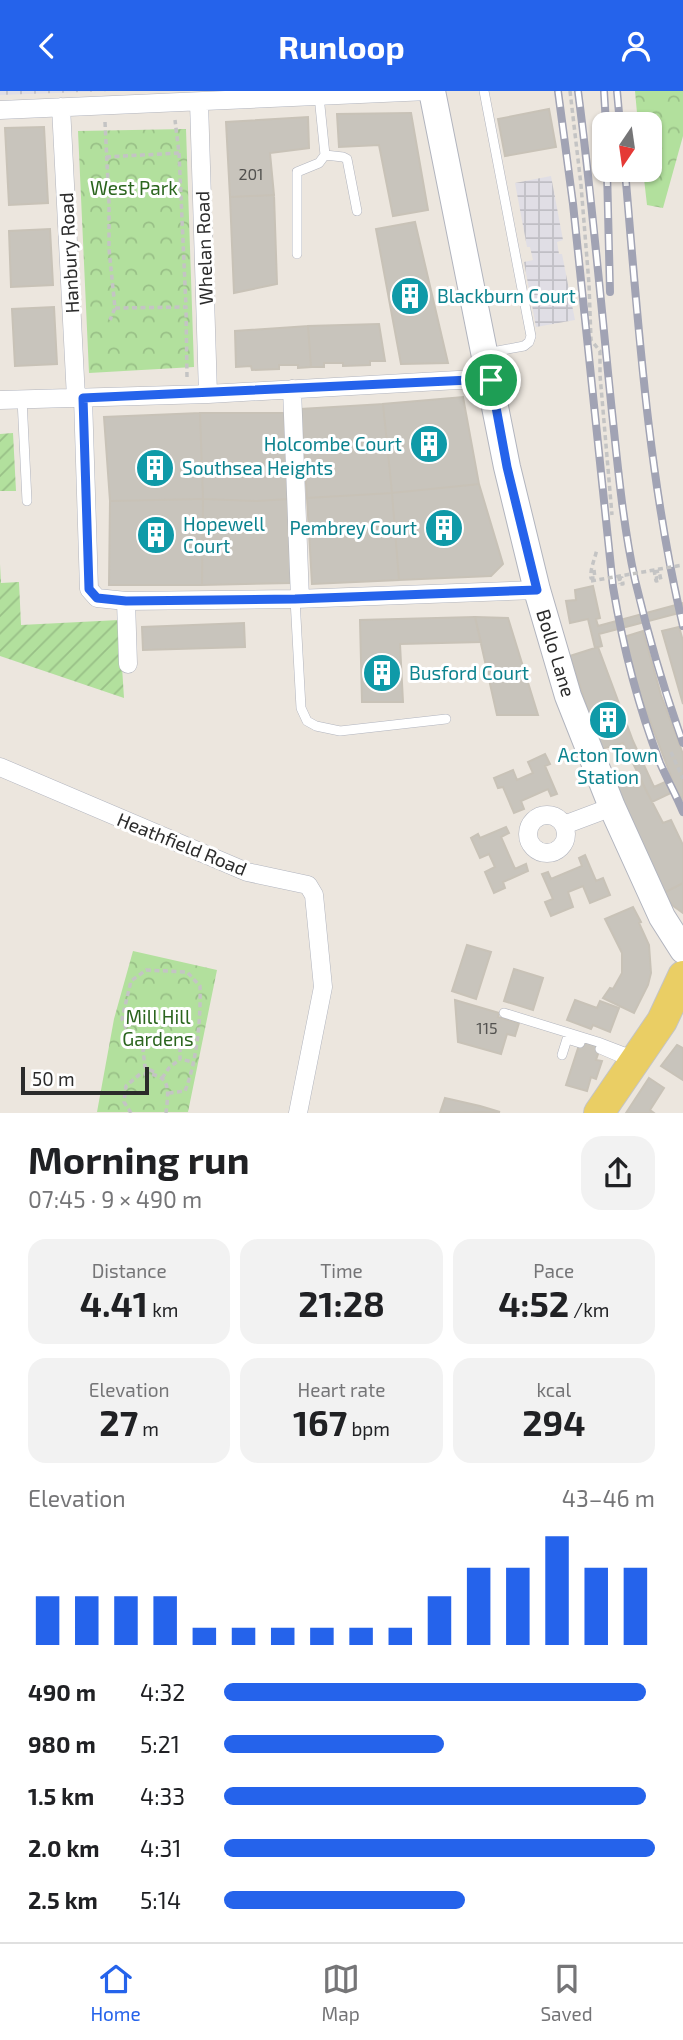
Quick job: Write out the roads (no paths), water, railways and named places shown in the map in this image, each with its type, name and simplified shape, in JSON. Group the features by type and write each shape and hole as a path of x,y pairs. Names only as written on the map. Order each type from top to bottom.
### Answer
{"main road":[{"path":"598,1112 662,1021 683,977"}],"street":[{"path":"0,110 430,91"},
{"name":"Bollo Lane","path":"430,91 507,467 537,590 568,696 612,807 662,917 683,950"},
{"name":"Whelan Road","path":"199,102 208,394"},
{"name":"Hanbury Road","path":"61,107 89,589 97,598 126,601 297,599 537,590"},
{"path":"0,400 80,398 117,402 292,389 491,380"},
{"path":"292,389 297,599"},
{"path":"126,601 128,664"},
{"name":"Heathfield Road","path":"0,767 247,872 307,885 314,895 323,987 298,1112"},
{"path":"564,825 612,807"}],"lane":[{"path":"484,91 531,336 524,346 485,354"},
{"path":"297,254 297,172 319,163 325,156 319,96"},
{"path":"325,156 347,159 357,211"},
{"path":"22,399 27,501"},
{"path":"297,599 299,684 301,708 307,721 316,726 340,731 446,719"},
{"path":"504,1013 598,1042 635,1060"},
{"path":"562,1055 567,1039 580,1043"},
{"path":"600,1049 635,1060"}],"railway":[{"path":"558,91 573,204 613,587 638,698 660,763 683,812"},
{"path":"578,91 627,538 651,642 683,743"},
{"path":"604,91 605,112"},
{"path":"617,91 619,112"},
{"path":"607,182 610,292"},
{"path":"626,182 653,456 683,626"}],"place":[{"name":"Blackburn Court","path":"410,296"},
{"name":"Holcombe Court","path":"429,444"},
{"name":"Southsea Heights","path":"155,468"},
{"name":"Pembrey Court","path":"444,528"},
{"name":"Hopewell Court","path":"156,535"},
{"name":"Busford Court","path":"382,673"},
{"name":"Acton Town Station","path":"608,720"}],"park label":[{"name":"West Park","path":"134,188"},
{"name":"Mill Hill Gardens","path":"158,1028"}]}
